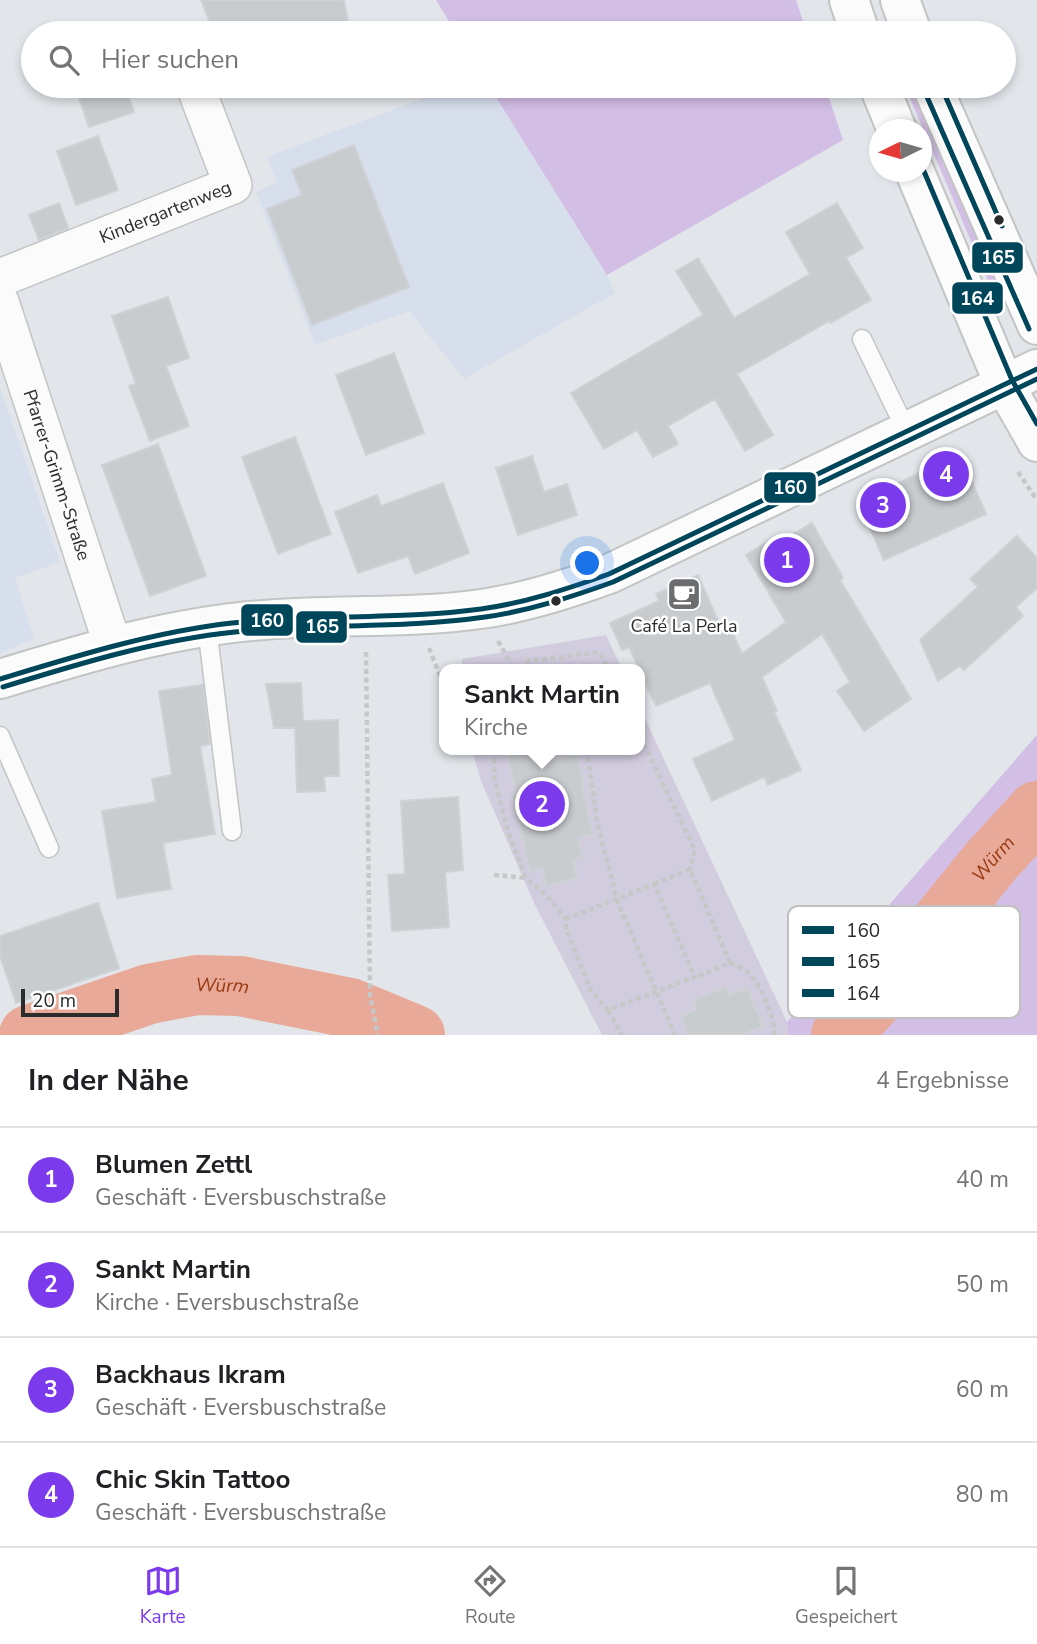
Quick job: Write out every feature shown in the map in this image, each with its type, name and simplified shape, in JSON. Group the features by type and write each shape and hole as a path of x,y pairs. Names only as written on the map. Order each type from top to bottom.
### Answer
{"main road":[{"path":"849,0 856,21"},
{"path":"900,0 908,21"},
{"path":"884,98 893,119"},
{"path":"937,98 1037,325"},
{"path":"920,182 1020,377 1037,442"},
{"path":"0,679 113,646 206,627 264,620 366,617 481,609 527,600 579,585 609,574 1020,377"}],"street":[{"name":"Kindergartenweg","path":"0,278 233,185 200,98"},
{"name":"Pfarrer-Grimm-Straße","path":"0,302 113,646"}],"lane":[{"path":"862,338 907,432"},
{"path":"206,627 232,831"},
{"path":"0,736 49,848"}],"path":[{"path":"366,617 370,995 377,1035"},
{"path":"525,664 528,661 599,652 605,664"},
{"path":"645,746 695,850 690,869 730,963 746,970 759,987 775,1025 774,1035"},
{"path":"493,755 495,780 508,831 526,878 548,897 566,919 566,929 591,991 608,1010 622,1035"},
{"path":"587,755 597,821 617,900 674,1035"},
{"path":"566,919 690,869"},
{"path":"494,875 526,878"},
{"path":"654,884 695,977"},
{"path":"608,1010 730,963"}],"shaded area":[{"path":"436,0 796,0 803,21 449,21"},
{"path":"425,98 496,98 607,275 615,293 464,379 409,311 315,345 256,192 277,182 266,157"},
{"path":"496,98 829,98 843,140 607,275"},
{"path":"910,98 927,98 1015,289 996,300 932,149 932,119 919,119"},
{"path":"0,387 60,562 15,578 34,639 0,653"},
{"path":"606,635 620,664 462,664 462,659"},
{"path":"645,719 787,1022 788,1035 602,1035 534,903 481,781 473,755 645,755"},
{"path":"1037,735 1037,1035 788,1035 787,1022 790,1018 1020,1018 1020,906 888,906"},
{"path":"364,1009 442,1035 369,1035"}],"building":[{"path":"201,0 344,0 348,21 209,21"},
{"path":"79,98 129,98 134,112 89,127"},
{"path":"98,136 118,190 76,205 57,151"},
{"path":"354,145 409,287 312,325 267,209 302,195 292,170"},
{"path":"59,203 68,228 39,240 29,215"},
{"path":"837,203 863,248 846,258 871,300 737,374 773,435 745,451 715,399 668,426 678,444 653,457 637,430 604,449 571,393 703,315 676,271 698,258 734,318 810,274 786,232"},
{"path":"168,297 189,358 166,366 189,426 150,441 129,386 136,384 112,316"},
{"path":"394,353 424,433 366,455 336,375"},
{"path":"295,437 331,534 278,554 242,457"},
{"path":"158,444 206,576 150,596 102,465"},
{"path":"960,455 986,514 884,560 858,501"},
{"path":"532,456 544,492 567,484 577,515 518,535 496,468"},
{"path":"443,483 469,553 415,574 408,556 358,573 335,512 377,495 381,506"},
{"path":"812,523 843,578 840,580 911,699 864,731 837,691 850,682 822,634 762,677 777,711 774,712 801,770 768,785 764,777 712,801 693,759 735,740 710,683 656,706 645,682 645,664 637,664 629,647 622,650 610,623 659,601 656,594 698,575 719,623 727,620 742,654 786,622 746,555 772,539 775,545"},
{"path":"1017,536 1037,558 1037,588 1016,607 1023,616 964,670 960,666 938,681 920,640 978,587 970,579"},
{"path":"301,683 303,721 338,720 339,776 324,776 325,791 297,792 295,728 274,728 266,684"},
{"path":"203,685 210,744 200,746 215,834 163,843 171,889 117,898 102,811 156,802 152,779 172,775 159,691"},
{"path":"508,755 552,755 553,759 577,755 584,780 581,781 593,835 578,838 583,857 573,860 577,878 546,886 542,868 530,871 512,795 516,793"},
{"path":"458,797 463,870 445,872 449,927 392,931 388,875 405,874 401,801"},
{"path":"98,903 119,968 16,1003 0,956 0,936"},
{"path":"725,987 729,995 747,988 763,1026 742,1035 689,1035 681,1016 697,1009 694,1000"}],"waterway":[{"name":"Würm","path":"955,906 1037,811"},
{"name":"Würm","path":"29,1035 149,994 197,985 240,986 350,1008 415,1035"},
{"name":"Würm","path":"841,1035 856,1018"}],"transit line":[{"name":"165","path":"928,98 1029,329"},
{"name":"164","path":"946,98 1002,226"},
{"name":"164","path":"928,182 1012,380 1037,424"},
{"name":"160","path":"0,679 115,646 202,627 263,620 450,612 514,603 546,595 609,574 1037,369"},
{"name":"165","path":"3,687 118,654 205,636 266,629 454,621 550,603 613,582 1037,379"}],"place":[{"name":"Chic Skin Tattoo","path":"946,474"},
{"name":"Backhaus Ikram","path":"883,505"},
{"name":"Blumen Zettl","path":"787,560"},
{"name":"Café La Perla","path":"684,594"},
{"name":"Sankt Martin","path":"542,804"}]}
